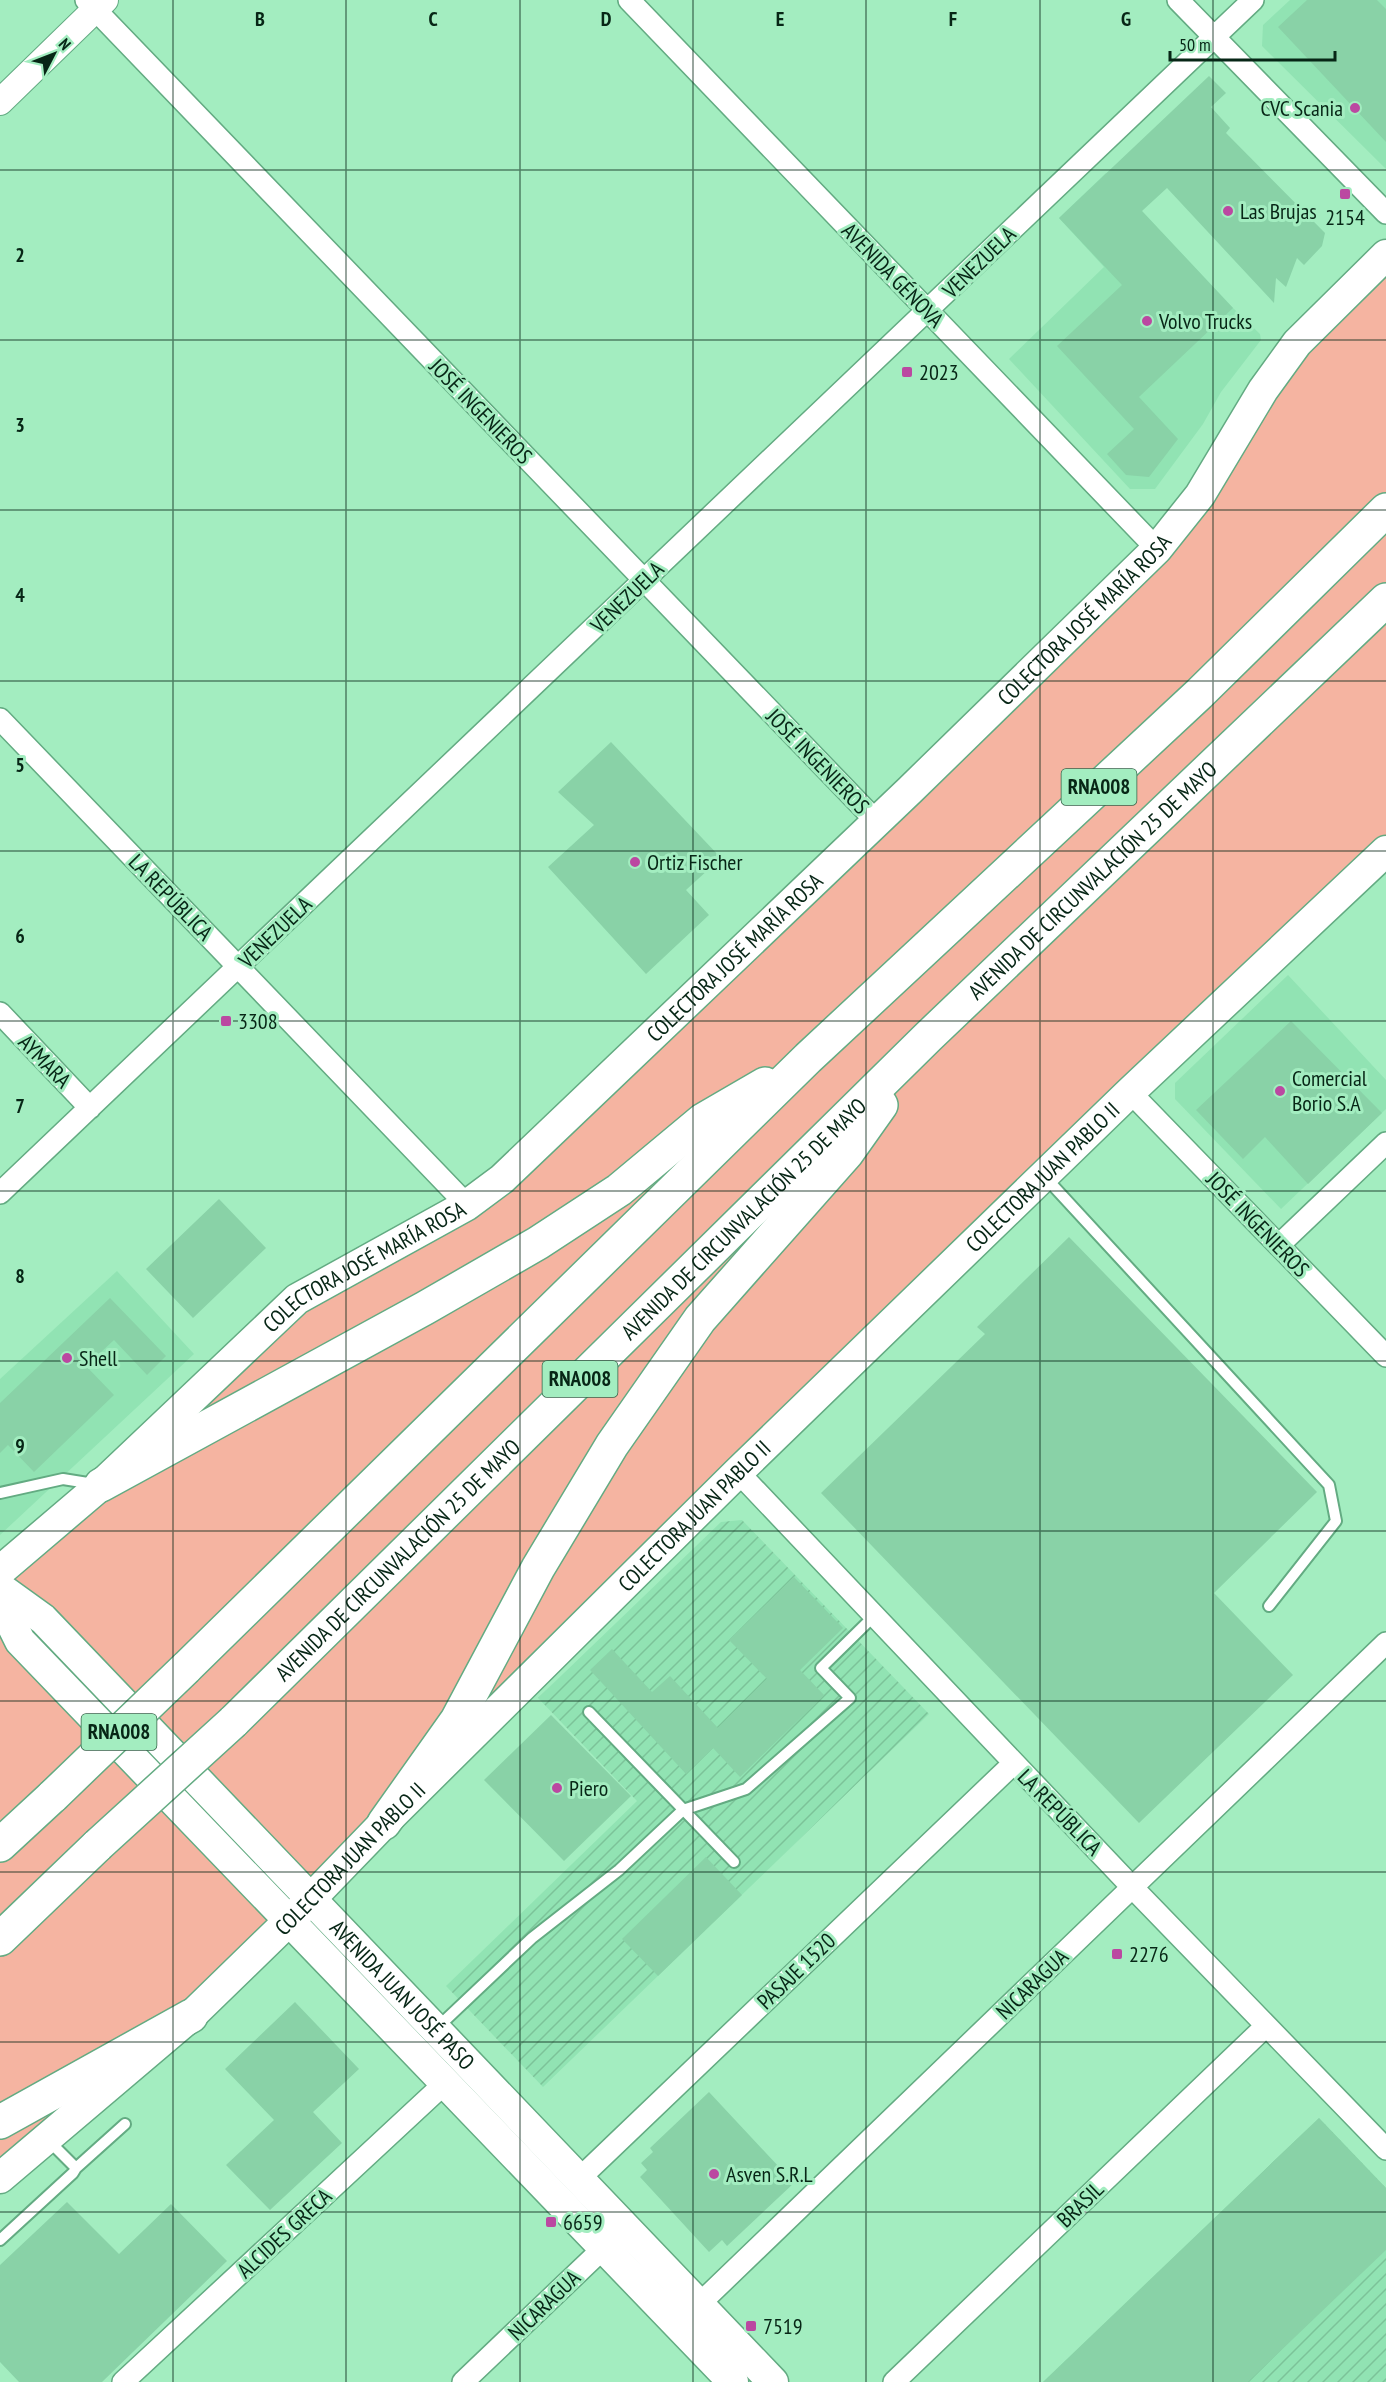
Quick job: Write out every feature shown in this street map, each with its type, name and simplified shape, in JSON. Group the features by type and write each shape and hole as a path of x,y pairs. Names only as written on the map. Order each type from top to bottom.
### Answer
{"highway":[{"name":"RNA008","path":"0,1845 186,1668 808,1058 1199,694 1386,510"},
{"name":"AVENIDA DE CIRCUNVALACIÓN 25 DE MAYO","path":"0,1939 98,1845 233,1722 928,1037 1386,600"},
{"path":"384,1823 457,1720 538,1568 612,1445 700,1320 847,1153 928,1037"},
{"path":"101,1485 425,1308 538,1243 619,1190 703,1120 808,1058"},
{"path":"0,2122 191,2016"}],"main road":[{"name":"COLECTORA JOSÉ MARÍA ROSA","path":"0,1571 101,1485 297,1299 467,1205 502,1179 877,822 1157,549 1200,495 1263,390 1297,343 1386,255"},
{"name":"COLECTORA JUAN PABLO II","path":"0,2178 191,2016 289,1922 384,1823 738,1472 1130,1092 1386,852"},
{"name":"AVENIDA JUAN JOSÉ PASO","path":"0,1588 43,1619 773,2382"},
{"name":"AVENIDA JUAN JOSÉ PASO","path":"0,1601 20,1641 733,2382"}],"street":[{"name":"AVENIDA GÉNOVA","path":"629,0 1157,549"},
{"path":"1178,0 1386,213"},
{"name":"VENEZUELA","path":"0,1193 1253,0"},
{"path":"0,102 96,3"},
{"name":"JOSÉ INGENIEROS","path":"96,3 877,822"},
{"name":"LA REPÚBLICA","path":"0,719 467,1205"},
{"name":"AYMARA","path":"0,1013 90,1108"},
{"name":"JOSÉ INGENIEROS","path":"1130,1092 1386,1356"},
{"path":"1279,1245 1386,1143"},
{"name":"LA REPÚBLICA","path":"738,1472 1132,1887 1386,2149"},
{"name":"NICARAGUA","path":"677,2325 1386,1643"},
{"name":"PASAJE 1520","path":"579,2179 1014,1763"},
{"name":"BRASIL","path":"894,2382 1266,2026"},
{"name":"ALCIDES GRECA","path":"123,2382 445,2083"},
{"name":"NICARAGUA","path":"463,2382 625,2228"}],"lane":[{"path":"1044,1175 1329,1485 1336,1521 1269,1606"},
{"path":"0,1493 63,1479 101,1485"},
{"path":"436,2030 532,1938 619,1870 683,1810 746,1789 850,1698 821,1668 874,1616"},
{"path":"589,1712 734,1862"},
{"path":"0,2240 126,2124"},
{"path":"46,2138 76,2168"}],"shaded area":[{"name":"CVC Scania","path":"1290,0 1386,0 1386,169 1262,46 1263,25"},
{"name":"Volvo Trucks","path":"1106,173 1260,334 1261,340 1221,392 1203,424 1155,489 1130,489 1009,359 1104,267 1059,218"},
{"path":"1386,255 1386,851 384,1823 0,2178 0,1571 297,1299 467,1205 1157,549 1263,390"},
{"name":"Comercial Borio S.A","path":"1288,975 1386,1080 1386,1109 1281,1209 1175,1099 1175,1083"},
{"name":"Shell","path":"117,1271 194,1354 0,1535 0,1379"},
{"path":"742,1520 929,1714 543,2087 446,1986 637,1801 538,1698 721,1522"},
{"path":"1319,2118 1386,2188 1386,2382 1043,2382"}],"building":[{"name":"CVC Scania","path":"1307,0 1377,0 1386,9 1386,142 1278,27"},
{"path":"1209,76 1226,93 1211,107 1230,128 1226,133 1325,233 1322,246 1304,265 1297,258 1286,287 1276,278 1274,303 1167,188 1142,211 1233,308 1139,397 1178,439 1149,477 1126,475 1107,454 1134,429 1057,346 1122,285 1059,218"},
{"name":"Ortiz Fischer","path":"611,742 721,858 686,890 709,915 646,974 548,867 594,825 558,792"},
{"path":"1291,1021 1382,1113 1308,1184 1265,1137 1243,1159 1196,1110"},
{"path":"219,1199 266,1248 193,1318 146,1269"},
{"path":"1069,1237 1317,1492 1214,1593 1293,1675 1139,1823 821,1493 985,1334 977,1327"},
{"path":"110,1298 166,1356 147,1375 114,1340 86,1366 114,1395 34,1472 8,1445 0,1453 0,1403"},
{"path":"794,1577 843,1628 800,1670 824,1695 740,1777 713,1748 686,1774 590,1670 612,1649 652,1692 670,1676 718,1728 767,1679 729,1640"},
{"name":"Piero","path":"551,1715 631,1796 564,1861 484,1780"},
{"path":"706,1857 742,1895 658,1976 622,1939"},
{"path":"295,2002 359,2069 313,2112 342,2143 270,2210 226,2165 274,2120 225,2069"},
{"name":"Asven S.R.L","path":"709,2092 794,2183 727,2246 722,2240 709,2252 640,2177 647,2170 641,2163 653,2152 650,2148"},
{"path":"1319,2118 1386,2188 1386,2250 1248,2382 1043,2382"},
{"path":"67,2202 119,2254 171,2204 227,2261 102,2382 19,2382 0,2362 0,2265"}],"place":[{"name":"CVC Scania","path":"1355,108"},
{"name":"2154","path":"1345,194"},
{"name":"Las Brujas","path":"1228,211"},
{"name":"Volvo Trucks","path":"1147,321"},
{"name":"2023","path":"907,372"},
{"name":"Ortiz Fischer","path":"635,862"},
{"name":"3308","path":"226,1021"},
{"name":"Comercial Borio S.A","path":"1280,1091"},
{"name":"Shell","path":"67,1358"},
{"name":"Piero","path":"557,1788"},
{"name":"2276","path":"1117,1954"},
{"name":"Asven S.R.L","path":"714,2174"},
{"name":"6659","path":"551,2222"},
{"name":"7519","path":"751,2326"}]}
